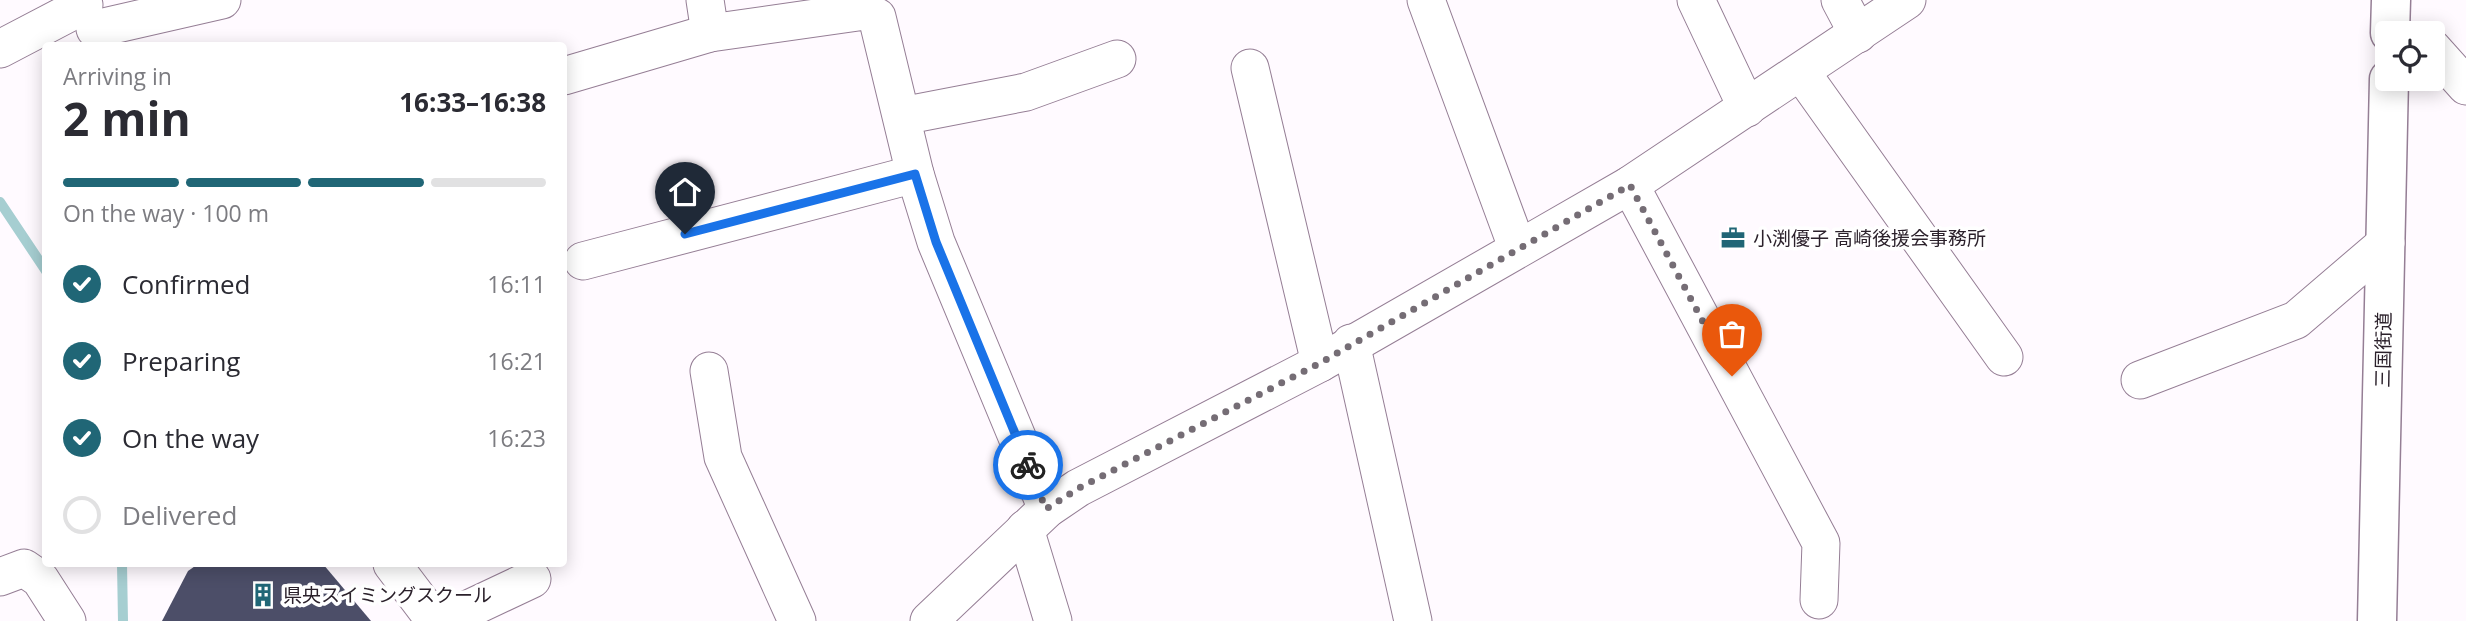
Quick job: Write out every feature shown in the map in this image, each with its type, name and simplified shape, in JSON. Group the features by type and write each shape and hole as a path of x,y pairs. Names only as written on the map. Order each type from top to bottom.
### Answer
{"main road":[{"name":"三国街道","path":"2377,621 2389,91"}],"street":[{"path":"0,49 91,20 222,0"},
{"path":"1426,0 1517,247"},
{"path":"1696,0 1747,108"},
{"path":"1840,0 1858,34"},
{"path":"929,621 1036,519 1079,488 1320,363 1517,247 1630,185 1907,0"},
{"path":"567,75 707,16 809,10 865,11 877,17 915,174 936,242 1036,519 1053,621"},
{"path":"902,116 1026,92 1117,59"},
{"path":"2445,63 2466,86"},
{"path":"1250,68 1320,363"},
{"path":"1801,72 2004,357"},
{"path":"583,261 915,174"},
{"path":"1630,185 1821,543 1819,600"},
{"path":"2140,380 2296,320 2386,243"},
{"path":"1351,343 1413,621"},
{"path":"709,370 723,457 797,621"},
{"path":"394,567 435,621"},
{"path":"0,577 24,568 40,579 68,621"},
{"path":"443,621 532,579"}],"building":[{"name":"県央スイミングスクール","path":"194,567 326,567 371,621 162,621 188,571"}],"waterway":[{"path":"0,202 42,265"},
{"path":"122,567 123,621"}],"way so far":[{"path":"1028,465 1046,509 1079,488 1320,363 1517,247 1630,185 1732,376"}],"place":[{"name":"小渕優子 高崎後援会事務所","path":"1733,238"},
{"name":"県央スイミングスクール","path":"263,595"}],"route":[{"path":"685,234 915,174 936,242 1028,465"}]}
